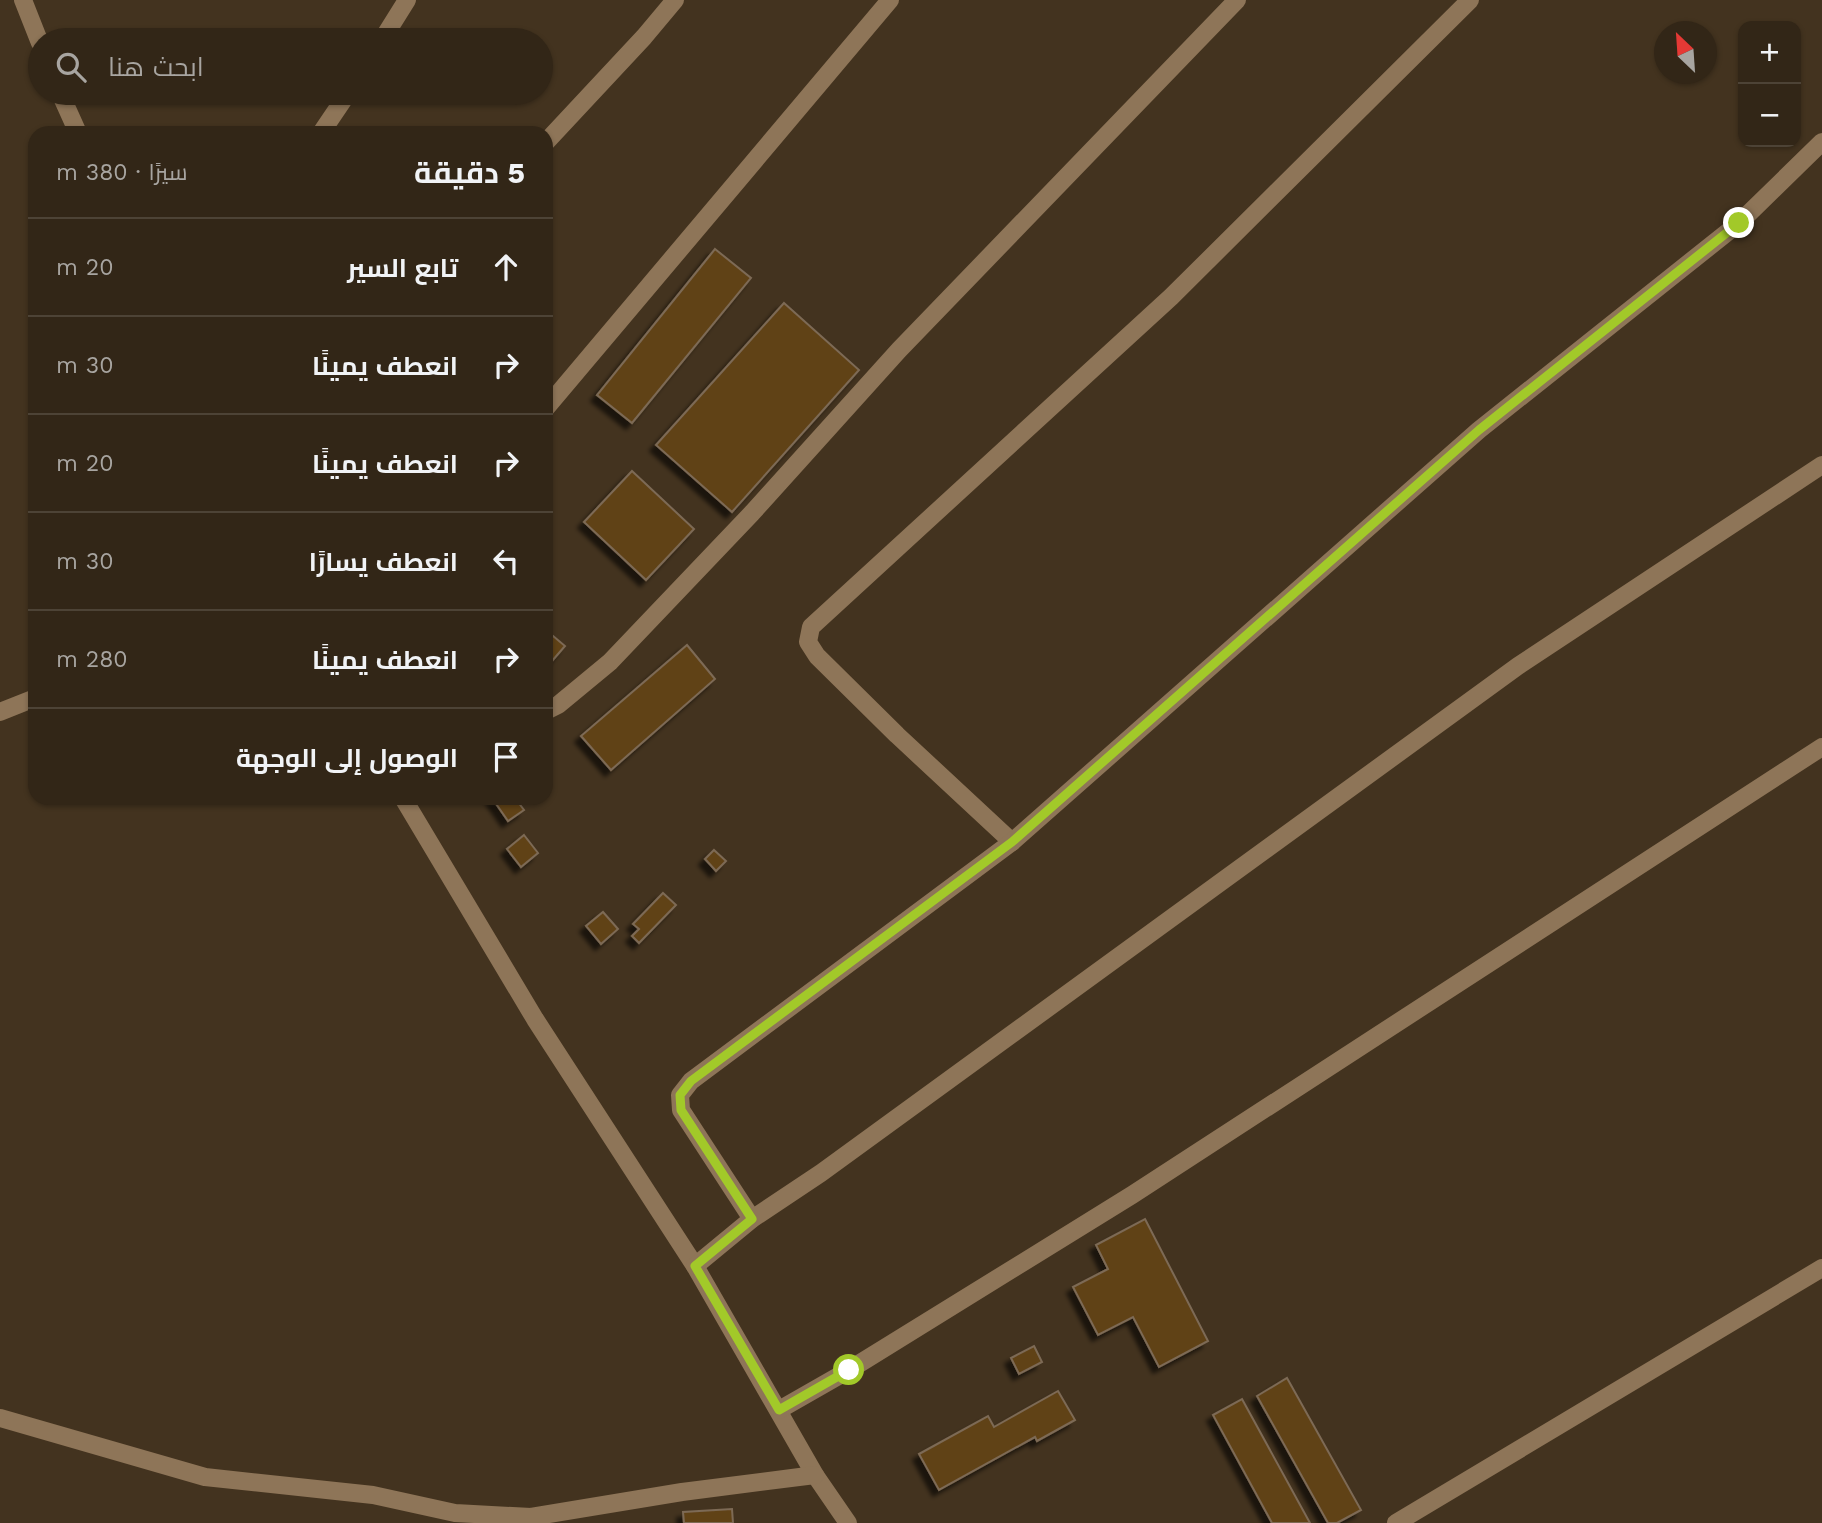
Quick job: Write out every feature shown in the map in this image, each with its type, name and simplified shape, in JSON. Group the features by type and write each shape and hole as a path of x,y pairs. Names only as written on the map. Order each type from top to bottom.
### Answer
{"street":[{"path":"23,0 34,28"},
{"path":"390,28 407,0"},
{"path":"553,134 675,0"},
{"path":"553,400 890,0"},
{"path":"553,708 610,662 752,513 899,349 1237,0"},
{"path":"1012,842 817,656 808,642 811,627 1171,297 1470,0"},
{"path":"65,105 75,126"},
{"path":"326,126 340,105"},
{"path":"752,1219 681,1110 680,1095 691,1081 1012,842 1479,430 1739,223 1822,142"},
{"path":"695,1266 752,1219 821,1173 1518,666 1822,465"},
{"path":"0,712 28,701"},
{"path":"779,1410 849,1370 1132,1195 1822,747"},
{"path":"407,805 535,1019 695,1266 815,1475 848,1523"},
{"path":"1396,1523 1822,1268"},
{"path":"0,1418 205,1477 373,1495 455,1513 531,1517 682,1492 815,1475"}],"building":[{"path":"715,249 751,278 632,423 597,395"},
{"path":"784,303 859,370 732,512 656,445"},
{"path":"632,471 694,529 646,580 584,522"},
{"path":"553,636 565,646 553,660"},
{"path":"687,645 715,679 611,770 581,736"},
{"path":"497,805 520,805 524,810 508,821"},
{"path":"524,835 538,853 521,867 507,849"},
{"path":"714,850 726,861 716,871 705,859"},
{"path":"663,893 676,905 639,943 632,936 639,929 633,924"},
{"path":"603,912 618,929 601,944 586,926"},
{"path":"1145,1219 1208,1341 1159,1367 1133,1317 1098,1335 1073,1287 1108,1269 1096,1245"},
{"path":"1034,1346 1042,1362 1019,1374 1011,1358"},
{"path":"1287,1378 1361,1510 1337,1523 1328,1523 1257,1396"},
{"path":"1058,1391 1075,1420 1037,1441 1035,1437 939,1490 919,1454 988,1416 994,1427"},
{"path":"1242,1399 1310,1523 1272,1523 1213,1415"},
{"path":"732,1509 733,1523 684,1523 683,1512"}],"route":[{"path":"849,1370 779,1410 695,1266 752,1219 681,1110 680,1095 691,1081 1012,842 1479,430 1739,223"}]}
